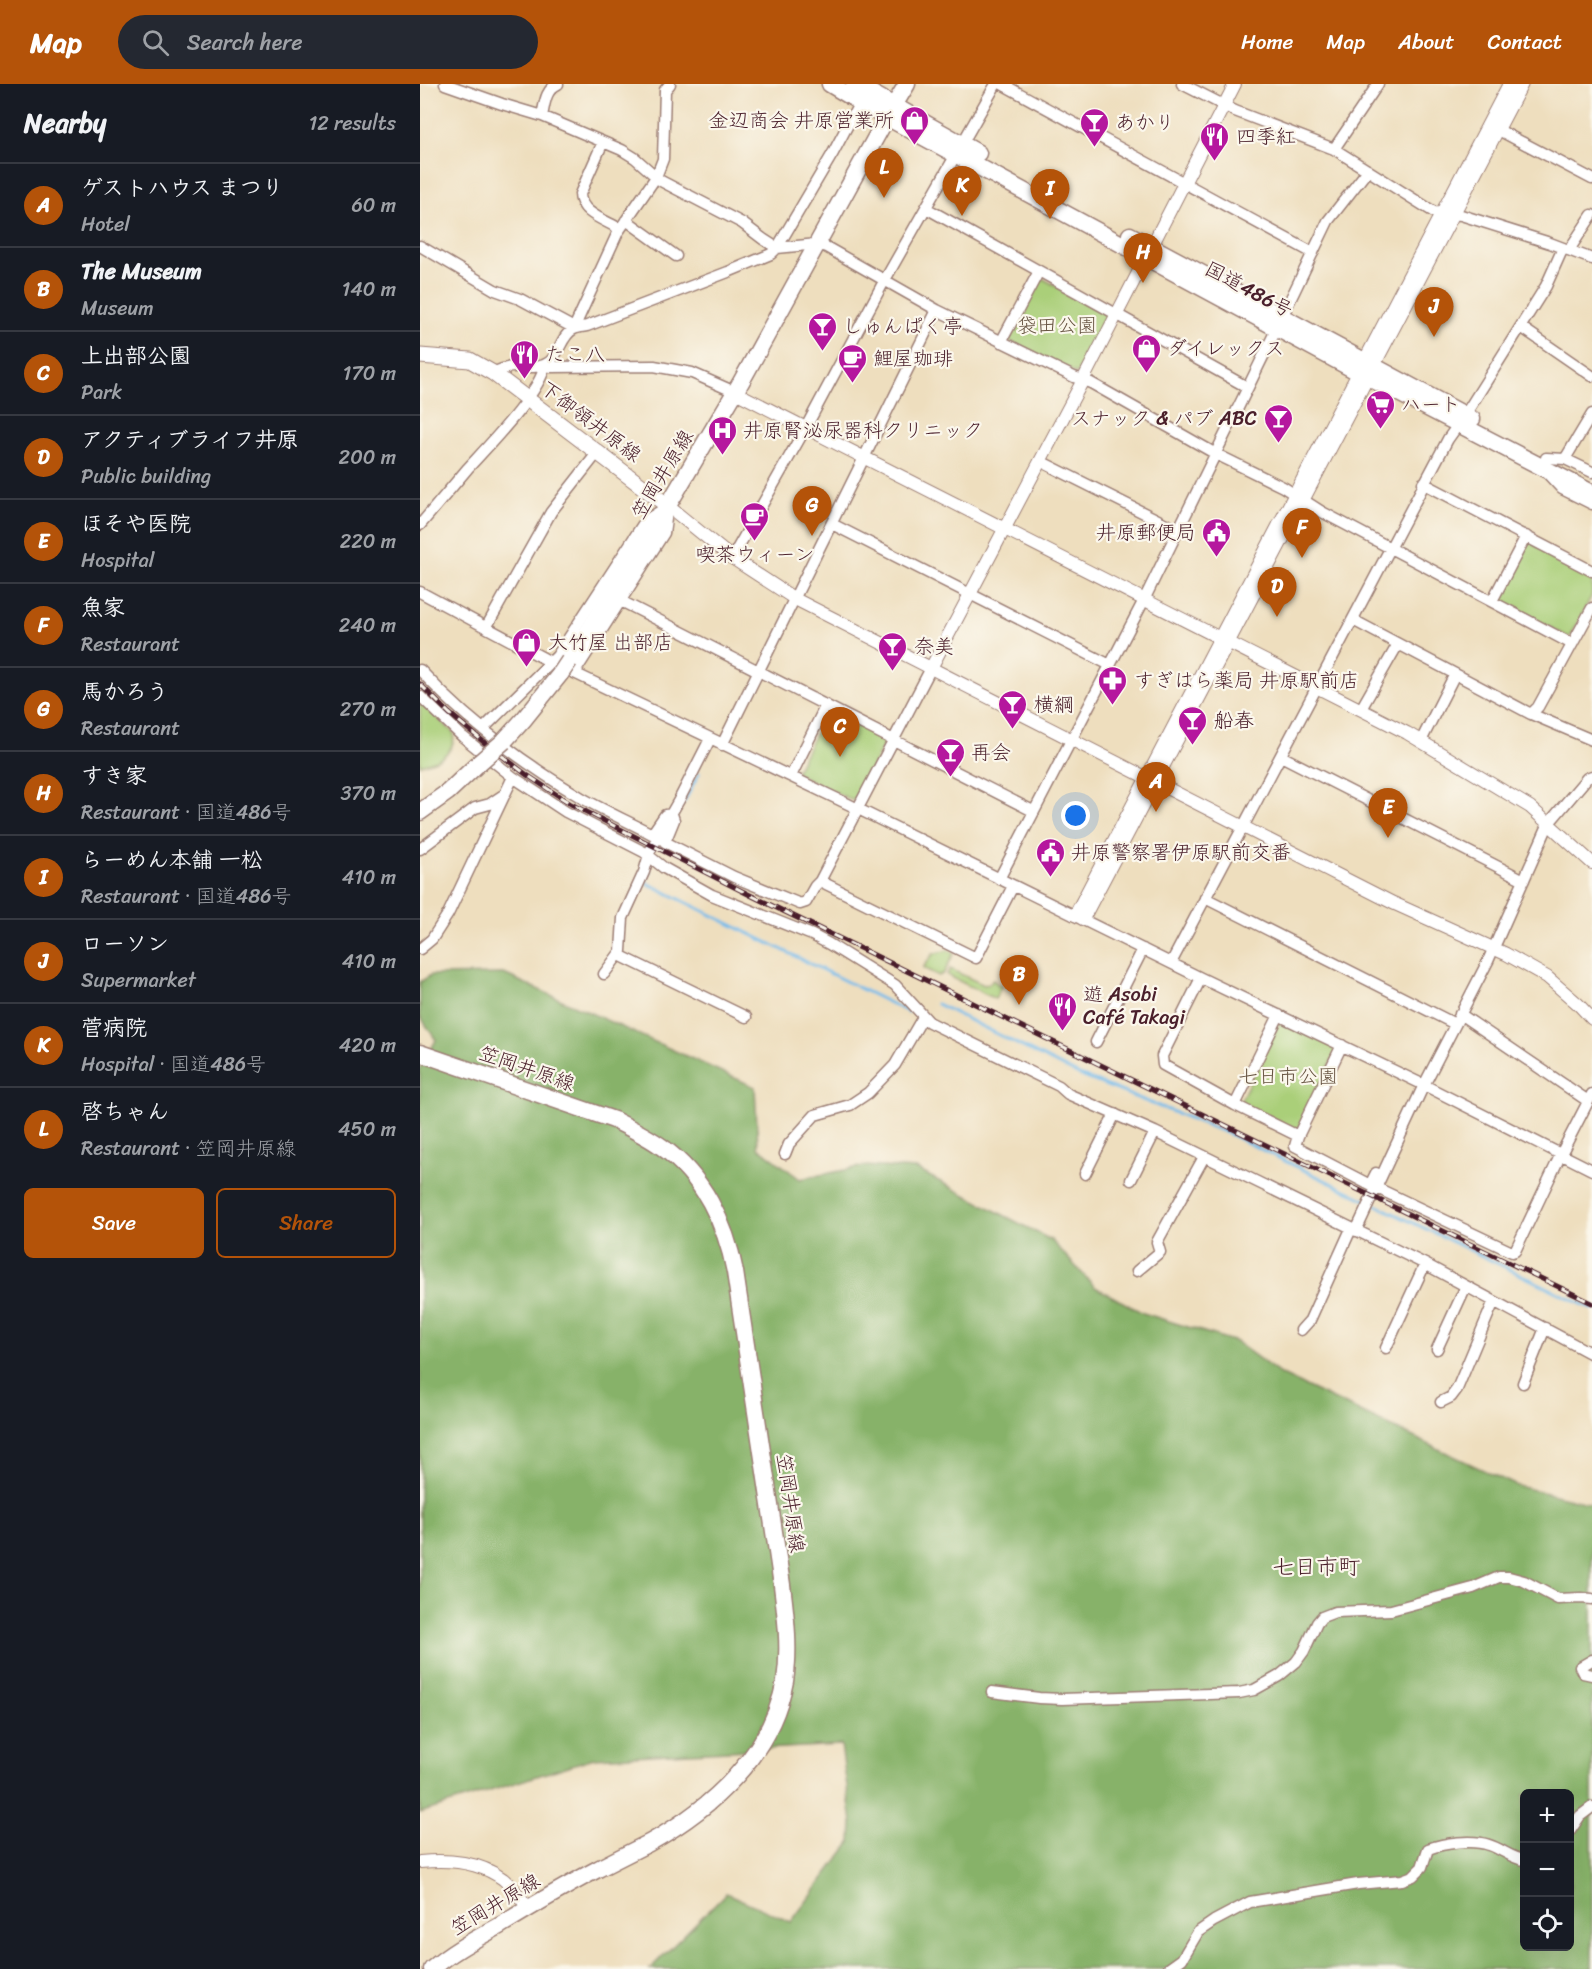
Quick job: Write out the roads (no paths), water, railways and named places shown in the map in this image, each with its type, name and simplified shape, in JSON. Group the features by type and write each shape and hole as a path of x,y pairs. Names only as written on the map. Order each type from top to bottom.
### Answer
{"main road":[{"name":"国道486号","path":"830,84 863,90 891,112 1365,369 1544,463 1592,493"},
{"name":"笠岡井原線","path":"420,812 448,792 504,741 564,667 668,506 735,392 907,84"},
{"name":"下御領井原線","path":"420,356 470,360 493,373 668,506"},
{"name":"国道486号","path":"1544,463 1592,482"},
{"name":"笠岡井原線","path":"420,1053 623,1124 663,1147 680,1162 707,1195 730,1247 734,1263 783,1595 788,1656 785,1681 769,1729 753,1755 717,1796 680,1824 528,1908 432,1969"}],"street":[{"path":"445,84 542,116 603,142 635,158 656,177 742,223 777,248 817,244 826,247 937,310 1083,380 1216,454 1572,644"},
{"path":"542,116 547,94 550,88 558,84"},
{"path":"732,558 996,84"},
{"path":"1002,84 1313,253"},
{"path":"1182,84 1224,105 1334,149 1434,212 1461,215 1592,259"},
{"path":"672,814 674,820 664,842 734,877 800,904 806,902 820,881 1083,380 1235,84"},
{"path":"1334,149 1378,84"},
{"path":"1493,127 1509,84"},
{"path":"1079,917 1493,127 1522,84"},
{"path":"420,525 527,398 541,377 545,365 574,328 623,224 656,177 663,159 665,86"},
{"path":"420,246 495,290 520,299 574,328 588,326 771,254 777,248 833,153 863,90"},
{"path":"1493,127 1592,179"},
{"path":"603,142 580,194 580,200 586,210 623,224 676,256"},
{"path":"999,879 1144,600 1332,216 1368,170"},
{"path":"926,208 1247,387"},
{"path":"1171,963 1391,548 1423,483 1521,327 1566,249 1592,215"},
{"path":"1001,342 1039,272"},
{"path":"722,745 937,310"},
{"path":"1521,327 1592,376"},
{"path":"493,373 507,366 654,366 692,373 735,392 1421,741 1530,807 1592,863"},
{"path":"1565,459 1592,414"},
{"path":"487,626 551,512 598,452"},
{"path":"1592,472 1565,459 1544,463 1562,489 1592,504"},
{"path":"1040,461 1178,530"},
{"path":"1423,483 1592,571"},
{"path":"668,506 732,558 795,598 1393,903 1494,949 1547,977 1578,1004 1592,1020"},
{"path":"483,729 564,667 621,601 664,533 668,506"},
{"path":"832,524 1110,665"},
{"path":"1492,602 1526,536"},
{"path":"420,592 564,667 722,745 791,776 1200,978 1424,1084 1592,1170"},
{"path":"621,601 1033,810"},
{"path":"1531,714 1538,707 1591,614"},
{"path":"1353,620 1531,714 1592,740"},
{"path":"1361,709 1398,644"},
{"path":"420,670 441,692 515,755 584,799 652,834 665,815 672,814"},
{"path":"1421,741 1455,674"},
{"path":"420,696 463,737 513,777 566,812 649,856 664,868 712,895 829,944 895,985 928,1022 1059,1086 1068,1094 1155,1132 1425,1264 1592,1354"},
{"path":"791,776 826,705"},
{"path":"604,974 619,955 622,946 622,918 644,872 652,846 672,814 710,739"},
{"path":"1281,756 1524,880"},
{"path":"1301,1330 1310,1320 1377,1188 1424,1084 1494,949 1549,823 1582,783 1592,776"},
{"path":"420,949 432,939 448,914 513,777"},
{"path":"420,849 475,808 490,804 505,794"},
{"path":"820,881 976,958 1013,886"},
{"path":"1205,898 1458,1019 1590,1097 1515,1251 1512,1252 1377,1188"},
{"path":"1096,1042 1143,949"},
{"path":"619,955 746,1017"},
{"path":"1200,978 1162,1056 1163,1065 1235,1105 1298,1136"},
{"path":"1235,1105 1279,1015"},
{"path":"785,1154 789,1144 815,1115 849,1104 868,1092 885,1076 904,1050 923,1017"},
{"path":"1342,1045 1295,1146 1370,1185 1384,1157 1391,1154"},
{"path":"1085,1174 1115,1114"},
{"path":"1131,1180 1155,1132"},
{"path":"1137,1271 1160,1252 1157,1242 1204,1157"},
{"path":"1386,1348 1425,1264"},
{"path":"1437,1349 1466,1286"},
{"path":"1441,1402 1451,1397 1457,1389 1494,1301"},
{"path":"1523,1383 1545,1328"},
{"path":"992,1692 1062,1699 1239,1693 1264,1686 1296,1662 1307,1647 1317,1623 1328,1614 1391,1610 1473,1588 1499,1577 1509,1576 1524,1581 1558,1599 1592,1599"},
{"path":"1592,1660 1580,1667 1582,1673 1592,1675"},
{"path":"1574,1824 1592,1807"},
{"path":"1168,1969 1182,1959 1198,1932 1250,1902 1358,1884 1402,1880 1413,1876 1422,1867 1428,1849 1441,1844 1486,1844 1520,1859"},
{"path":"420,1862 455,1861 489,1871 504,1880 528,1908"}],"waterway":[{"path":"684,802 699,773"},
{"path":"650,871 645,882 908,1012"},
{"path":"937,1004 1079,1075 1227,1133 1366,1200"},
{"path":"1372,1203 1592,1309"}],"railway":[{"path":"420,684 449,713 485,743 527,775 571,804 748,894 1592,1303"}],"place":[{"name":"金辺商会 井原営業所","path":"915,146"},
{"name":"あかり","path":"1094,148"},
{"name":"四季紅","path":"1215,162"},
{"name":"啓ちゃん","path":"884,198"},
{"name":"菅病院","path":"962,216"},
{"name":"らーめん本舗 一松","path":"1050,219"},
{"name":"すき家","path":"1143,283"},
{"name":"ローソン","path":"1434,337"},
{"name":"しゅんぱく亭","path":"822,352"},
{"name":"ダイレックス","path":"1146,374"},
{"name":"たこ八","path":"524,380"},
{"name":"鯉屋珈琲","path":"852,384"},
{"name":"ハート","path":"1380,430"},
{"name":"スナック & パブ ABC","path":"1278,444"},
{"name":"井原腎泌尿器科クリニック","path":"722,456"},
{"name":"馬かろう","path":"812,536"},
{"name":"喫茶ウィーン","path":"755,542"},
{"name":"井原郵便局","path":"1217,558"},
{"name":"魚家","path":"1302,558"},
{"name":"アクティブライフ井原","path":"1277,617"},
{"name":"大竹屋 出部店","path":"527,668"},
{"name":"奈美","path":"893,672"},
{"name":"すぎはら薬局 井原駅前店","path":"1113,706"},
{"name":"横綱","path":"1013,730"},
{"name":"船春","path":"1193,746"},
{"name":"上出部公園","path":"840,757"},
{"name":"再会","path":"950,778"},
{"name":"ゲストハウス まつり","path":"1156,812"},
{"name":"ほそや医院","path":"1388,838"},
{"name":"井原警察署伊原駅前交番","path":"1050,878"},
{"name":"The Museum","path":"1019,1005"},
{"name":"遊 Asobi Café Takagi","path":"1062,1032"}],"district":[{"name":"七日市町","path":"1316,1566"}],"park label":[{"name":"袋田公園","path":"1057,325"},
{"name":"七日市公園","path":"1288,1076"}]}
